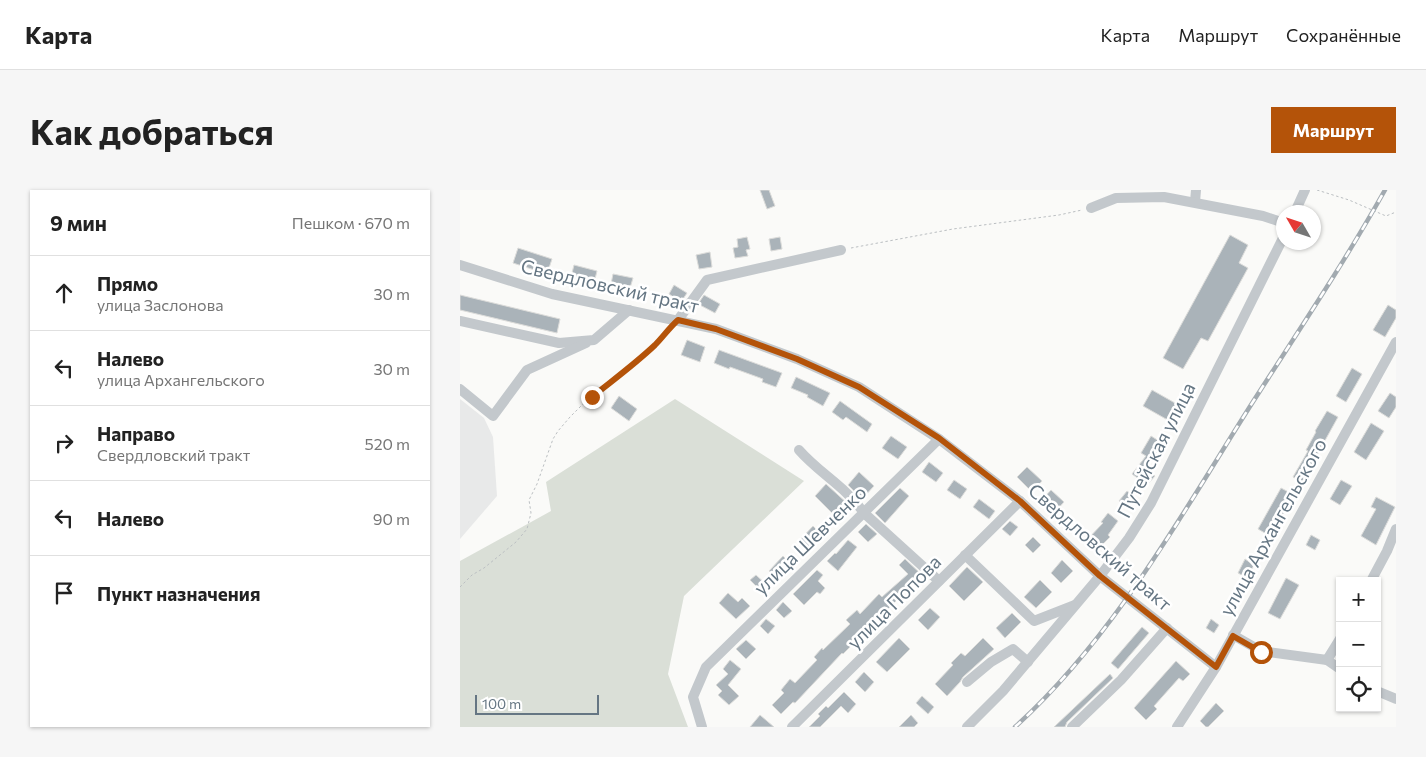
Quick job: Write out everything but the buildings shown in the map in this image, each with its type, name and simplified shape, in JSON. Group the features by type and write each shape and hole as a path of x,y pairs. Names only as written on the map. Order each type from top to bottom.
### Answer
{"street":[{"path":"1195,202 1196,190"},
{"path":"1298,205 1305,190"},
{"path":"1091,208 1116,198 1129,196 1164,197 1263,216 1276,220"},
{"path":"678,320 707,280 841,250"},
{"name":"Путейская улица","path":"967,727 1003,691 1028,662 1100,576 1129,538 1151,503 1277,250"},
{"name":"Свердловский тракт","path":"460,266 552,294 716,329 797,359 851,383 939,438 1020,501 1100,576 1216,667"},
{"path":"460,389 493,416 527,370 594,340 629,310"},
{"path":"460,321 559,343 594,340"},
{"name":"улица Архангельского","path":"1178,727 1216,667 1396,342"},
{"name":"улица Шевченко","path":"702,727 694,697 706,667 939,438"},
{"path":"799,450 809,461 855,500 864,513 940,581"},
{"name":"улица Попова","path":"792,727 1020,501"},
{"path":"1374,577 1396,529"},
{"path":"965,555 1034,621 1076,604"},
{"path":"1072,727 1120,680 1167,628"},
{"path":"1233,636 1261,652 1327,660 1336,667"},
{"path":"1327,660 1336,645"},
{"path":"967,682 992,662 1013,649 1028,662"},
{"path":"1381,693 1396,699"}],"path":[{"path":"1317,190 1349,200 1386,216 1396,212"},
{"path":"841,250 953,228 1059,215 1091,208"},
{"path":"460,587 472,575 484,568 516,542 527,529 530,513 529,500 537,484 553,439 570,417 584,403 613,382 656,344 662,335 678,320"}],"shaded area":[{"path":"460,399 484,418 493,437 497,496 460,539"},
{"path":"675,399 804,481 684,596 668,674 688,727 460,727 460,561 551,511 546,482"}],"railway":[{"path":"1015,727 1083,655 1114,616 1142,576 1336,273 1385,190"}],"route":[{"path":"592,397 613,382 656,344 662,335 678,320 716,329 797,359 859,387 939,438 1020,501 1100,576 1216,667 1233,636 1261,652"}]}
